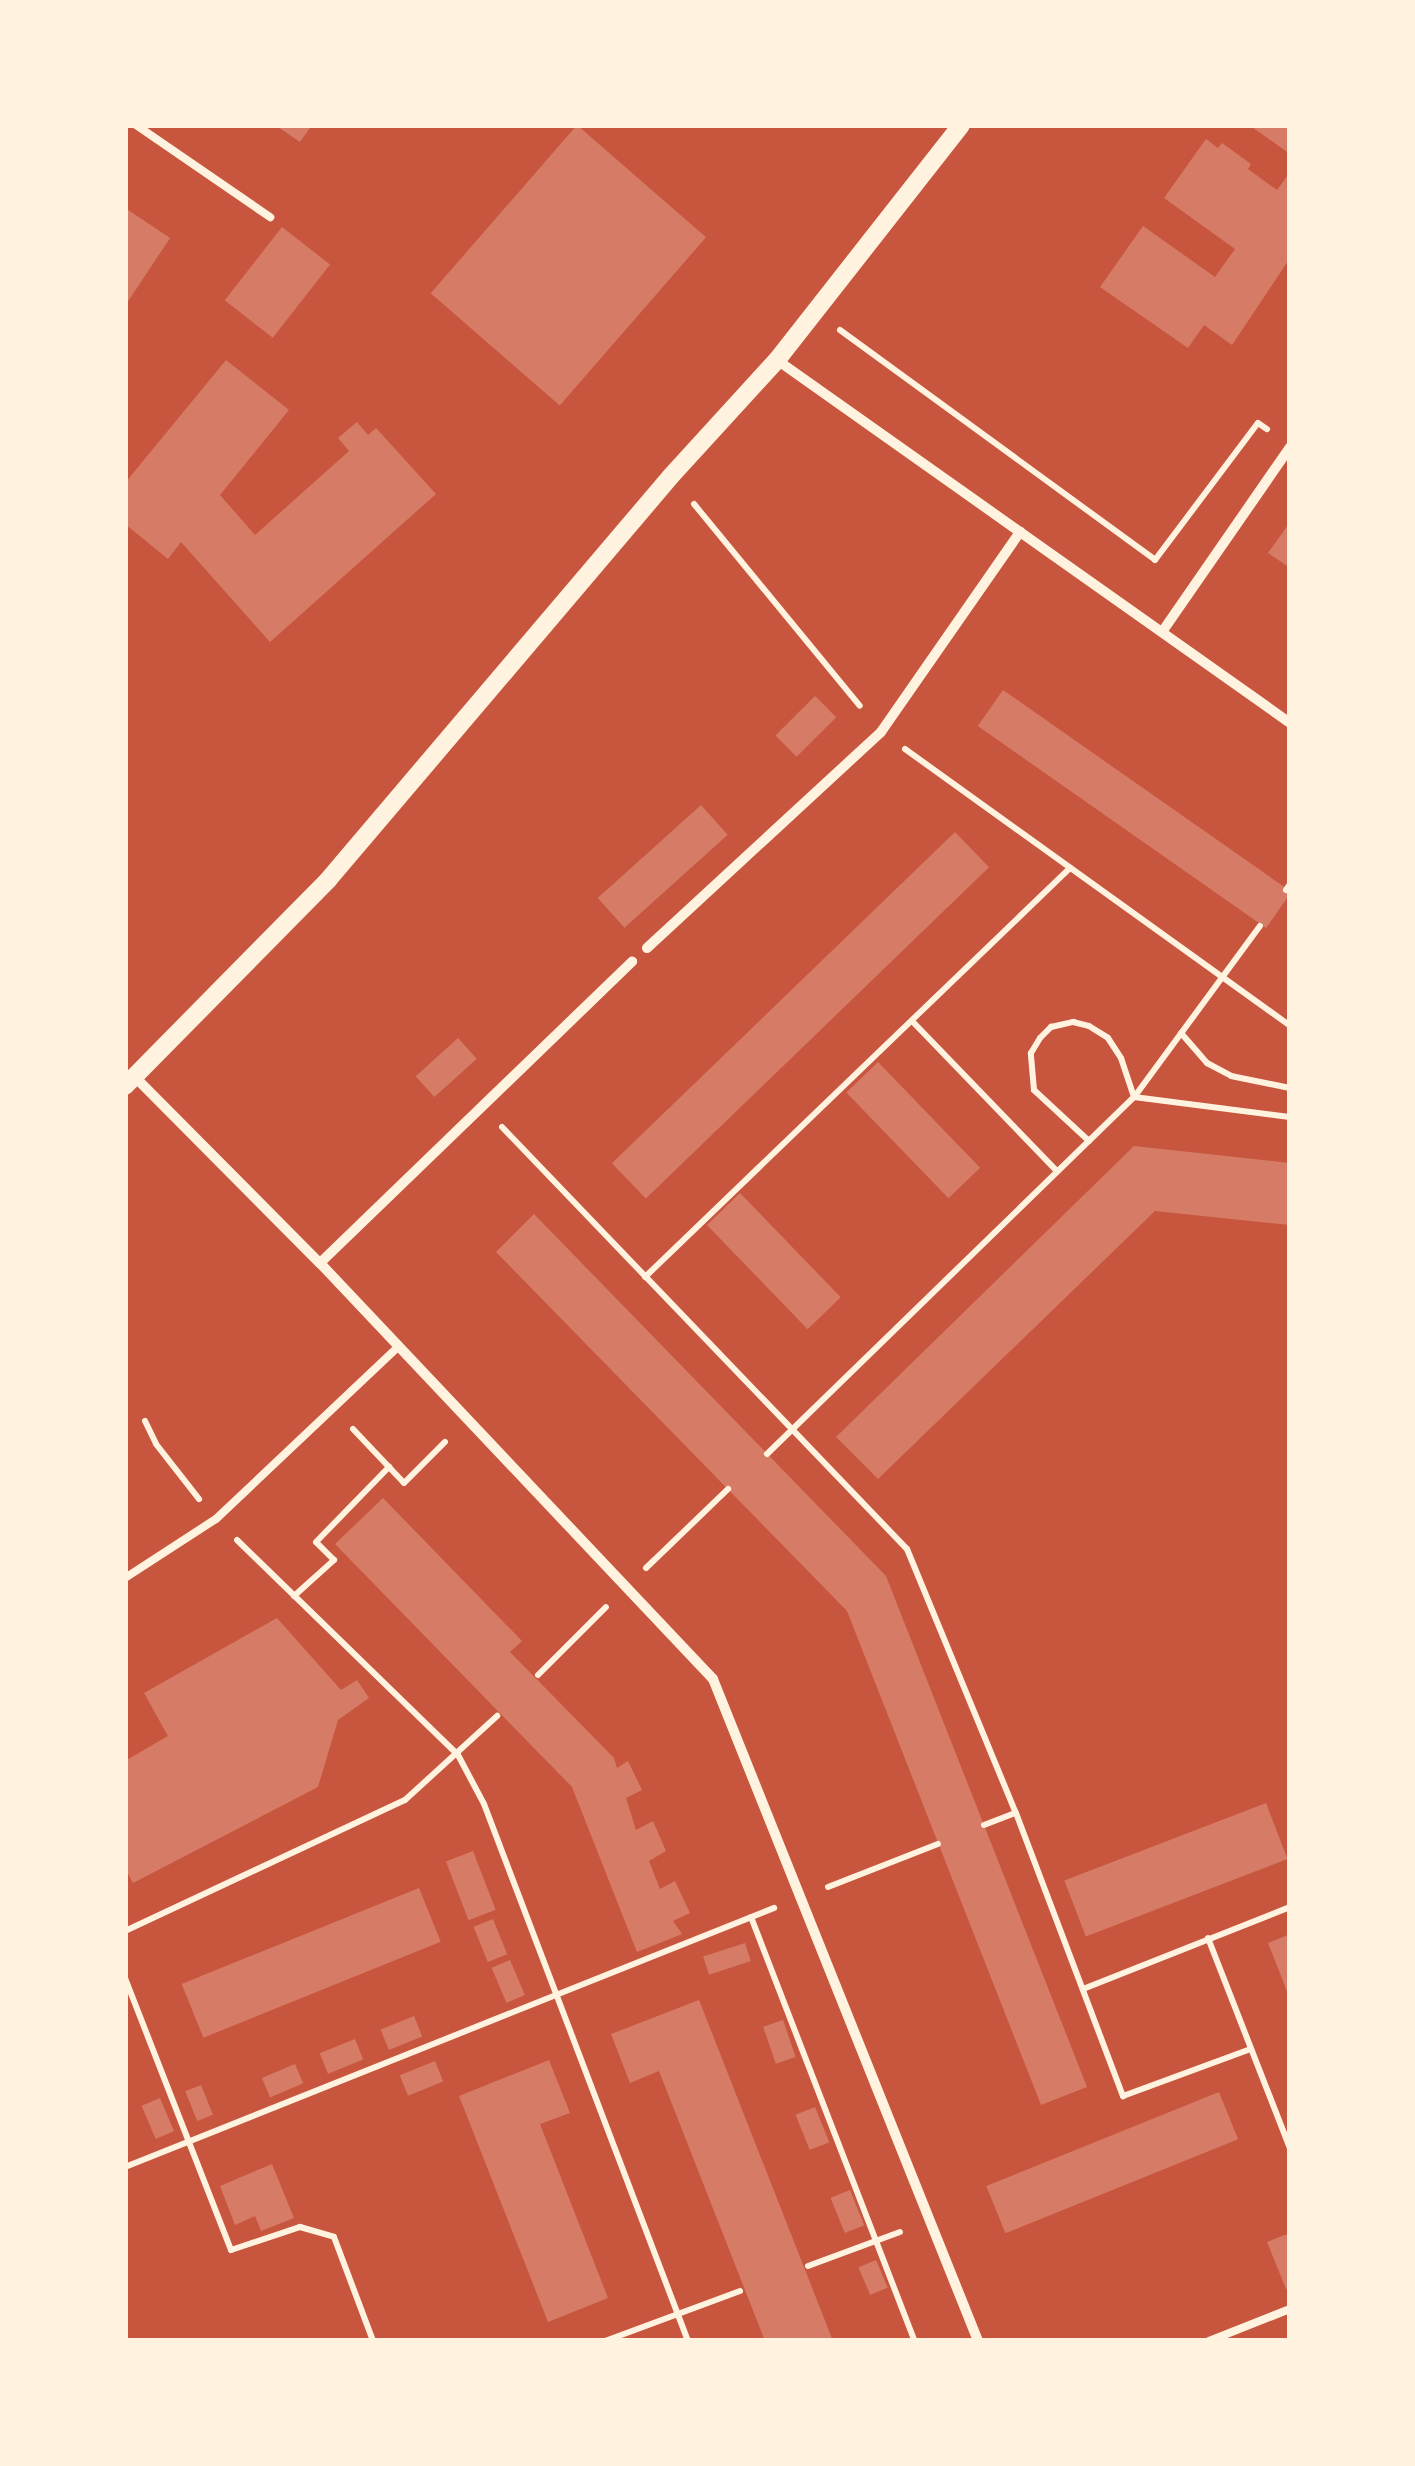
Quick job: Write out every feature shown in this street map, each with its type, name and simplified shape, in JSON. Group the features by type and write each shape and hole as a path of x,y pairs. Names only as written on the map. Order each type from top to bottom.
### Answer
{"street":[{"path":"961,125 777,360 671,476 328,880 130,1082 320,1263 713,1679 978,2341"},
{"path":"777,360 1290,723"},
{"path":"1162,632 1290,447"},
{"path":"647,948 881,732 1020,532"},
{"path":"320,1263 632,962"}],"lane":[{"path":"136,125 270,217"},
{"path":"125,1578 216,1519 399,1346"},
{"path":"1209,2341 1290,2310"}],"path":[{"path":"815,311 1155,560 1258,423 1274,434"},
{"path":"671,476 881,732 1290,1026"},
{"path":"645,1277 1070,868"},
{"path":"767,1454 1134,1098 1260,926"},
{"path":"912,1021 1058,1172"},
{"path":"1088,1142 1034,1090 1031,1053 1040,1038 1052,1028 1074,1022 1098,1032 1121,1058 1134,1098"},
{"path":"1181,1033 1206,1063 1231,1076 1290,1088"},
{"path":"1134,1098 1290,1117"},
{"path":"480,1105 907,1549 1016,1813 1123,2096 1251,2049"},
{"path":"333,1408 404,1483 467,1420"},
{"path":"145,1420 156,1444 203,1504"},
{"path":"294,1596 334,1560 316,1542 389,1466"},
{"path":"642,1572 728,1489"},
{"path":"232,1536 458,1755 484,1804 688,2341"},
{"path":"538,1675 610,1602"},
{"path":"125,1932 405,1800 497,1716"},
{"path":"984,1825 1016,1813"},
{"path":"125,2167 938,1844"},
{"path":"1082,1989 1290,1907"},
{"path":"750,1918 915,2341"},
{"path":"1208,1938 1290,2148"},
{"path":"125,1978 231,2250 300,2227 334,2237 373,2341"},
{"path":"808,2266 930,2220"},
{"path":"605,2341 740,2291"}],"building":[{"path":"275,125 312,125 300,142"},
{"path":"577,125 706,237 560,405 431,293"},
{"path":"1249,125 1290,125 1290,154"},
{"path":"1206,139 1218,148 1222,143 1277,190 1290,172 1290,258 1232,345 1204,325 1188,348 1100,287 1143,226 1215,277 1235,249 1164,198"},
{"path":"125,208 170,238 125,306"},
{"path":"282,227 330,265 273,338 225,300"},
{"path":"226,360 289,410 220,495 255,535 349,451 338,438 357,422 368,435 376,428 436,494 270,642 181,542 168,559 125,524 125,483"},
{"path":"1290,522 1290,568 1268,553"},
{"path":"1003,690 1290,891 1266,928 978,726"},
{"path":"815,696 836,717 797,757 775,736"},
{"path":"701,805 728,835 624,928 598,898"},
{"path":"955,832 989,867 646,1199 612,1163"},
{"path":"458,1038 477,1059 434,1097 416,1076"},
{"path":"878,1062 980,1168 948,1198 846,1093"},
{"path":"1134,1146 1290,1163 1290,1225 1155,1211 878,1479 836,1437"},
{"path":"740,1193 841,1297 808,1329 707,1225"},
{"path":"534,1214 886,1576 1087,2087 1041,2105 847,1611 496,1252"},
{"path":"383,1498 522,1641 510,1652 614,1758 617,1768 628,1761 642,1790 626,1798 636,1830 653,1821 666,1851 649,1861 660,1889 675,1881 690,1913 673,1921 682,1934 637,1952 572,1787 335,1544"},
{"path":"277,1618 341,1690 357,1680 369,1698 338,1720 318,1787 133,1883 125,1868 125,1761 168,1736 144,1693"},
{"path":"1266,1803 1288,1859 1086,1936 1064,1880"},
{"path":"473,1851 496,1910 469,1920 446,1861"},
{"path":"419,1888 441,1942 203,2038 182,1984"},
{"path":"493,1919 507,1954 488,1962 474,1927"},
{"path":"1290,1934 1290,1999 1268,1943"},
{"path":"745,1943 751,1961 709,1975 703,1957"},
{"path":"510,1960 525,1995 506,2003 492,1968"},
{"path":"699,2000 833,2341 765,2341 659,2071 630,2083 611,2034"},
{"path":"414,2016 422,2036 389,2050 381,2029"},
{"path":"783,2020 796,2057 776,2064 763,2027"},
{"path":"355,2039 363,2059 328,2074 320,2053"},
{"path":"549,2060 570,2113 540,2124 608,2298 548,2322 459,2096"},
{"path":"435,2061 443,2081 408,2096 400,2075"},
{"path":"295,2064 303,2083 270,2097 262,2078"},
{"path":"201,2085 213,2115 197,2121 185,2091"},
{"path":"1219,2092 1238,2139 1005,2233 986,2186"},
{"path":"160,2098 174,2131 156,2139 142,2106"},
{"path":"815,2107 829,2142 810,2150 796,2115"},
{"path":"272,2164 294,2218 261,2231 255,2216 235,2225 220,2186"},
{"path":"850,2190 864,2225 845,2233 831,2198"},
{"path":"1290,2233 1290,2288 1286,2289 1267,2242"},
{"path":"876,2260 888,2288 870,2295 859,2267"}]}
